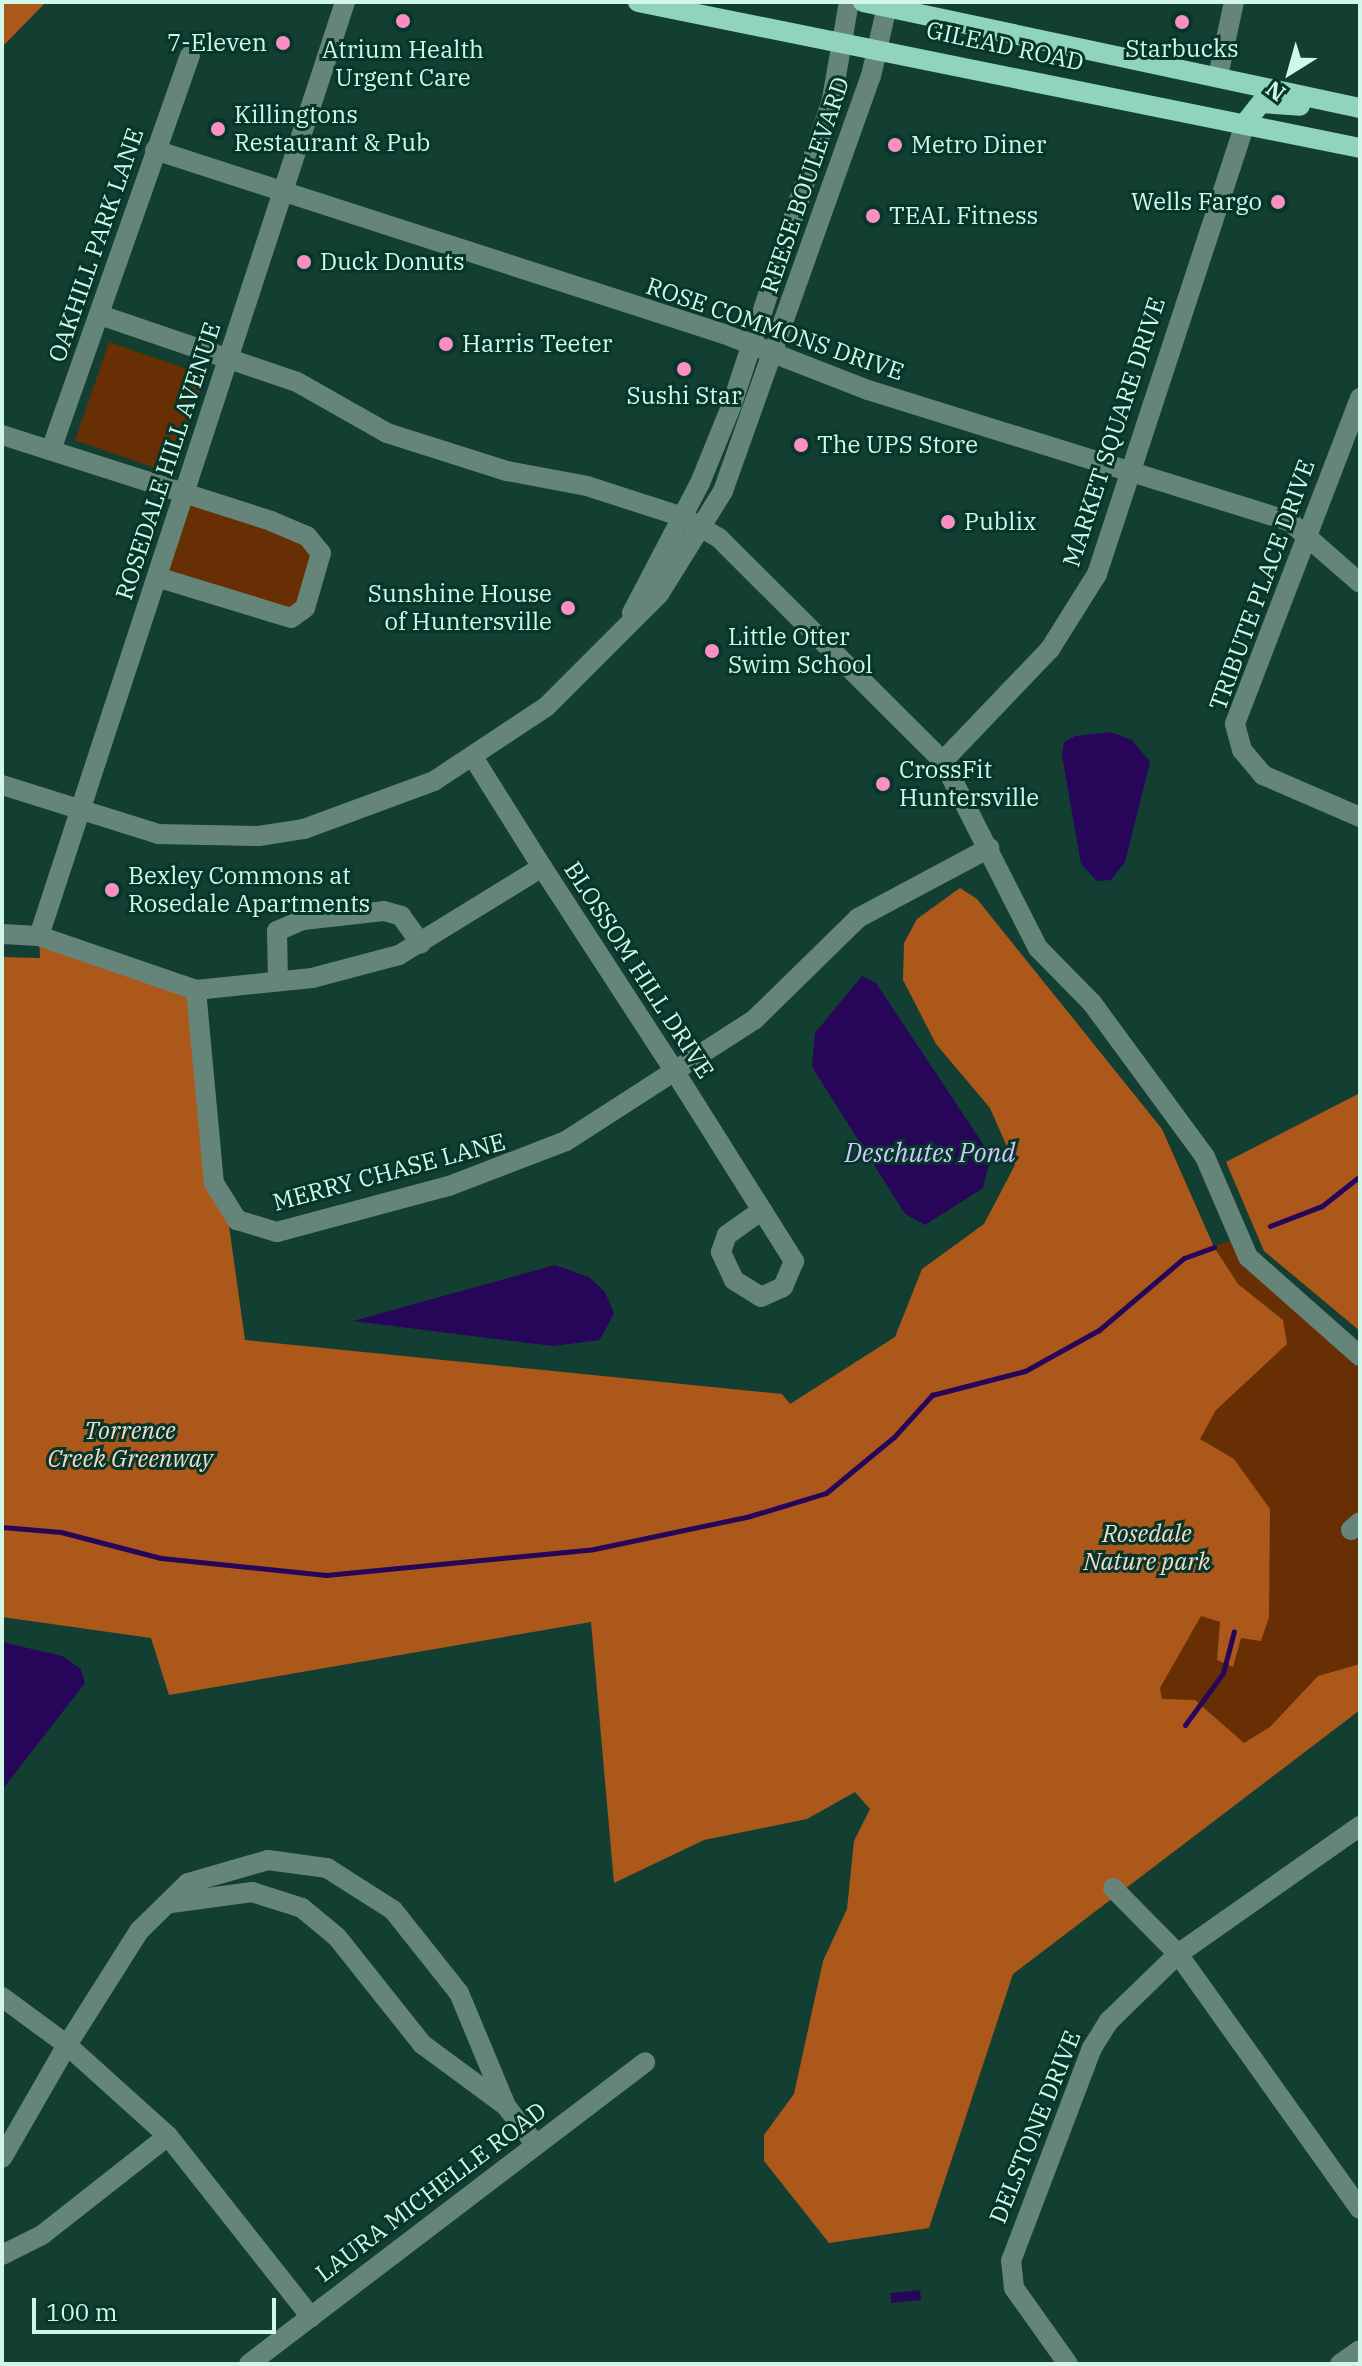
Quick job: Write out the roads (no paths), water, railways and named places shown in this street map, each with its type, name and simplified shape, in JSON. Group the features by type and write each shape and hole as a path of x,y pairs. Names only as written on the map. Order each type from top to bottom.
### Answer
{"main road":[{"name":"GILEAD ROAD","path":"638,2 843,44 878,47 1360,148"},
{"name":"GILEAD ROAD","path":"863,2 888,4 1360,110"},
{"path":"1246,122 1256,106 1269,102 1360,110"}],"street":[{"name":"ROSEDALE HILL AVENUE","path":"39,936 345,2"},
{"name":"REESE BOULEVARD","path":"623,631 683,517 752,346 832,99 849,2"},
{"path":"1218,76 1234,2"},
{"name":"REESE BOULEVARD","path":"2,785 158,834 259,836 345,816 473,757 546,707 623,631 705,528 775,354 878,47 888,4"},
{"name":"OAKHILL PARK LANE","path":"51,450 190,56"},
{"name":"MARKET SQUARE DRIVE","path":"943,761 1080,607 1246,122"},
{"name":"ROSE COMMONS DRIVE","path":"155,150 752,346 891,397 1129,468 1306,532 1360,583"},
{"path":"100,315 323,393 387,433 683,517 705,528 943,761 1038,948 1092,1003 1205,1157 1248,1257 1360,1356"},
{"name":"TRIBUTE PLACE DRIVE","path":"1360,398 1240,708 1237,737 1263,775 1360,817"},
{"path":"2,435 307,536 321,553 305,608 283,619 157,577"},
{"name":"BLOSSOM HILL DRIVE","path":"473,757 762,1210"},
{"name":"MERRY CHASE LANE","path":"196,990 214,1183 221,1203 254,1230 302,1228 515,1165 603,1121 754,1020 858,918 989,848"},
{"path":"2,934 39,936 196,990 333,975 421,944 542,867"},
{"path":"278,980 277,931 303,920 384,911 401,916 421,944"},
{"name":"DELSTONE DRIVE","path":"1068,2364 1014,2288 1011,2261 1092,2048 1109,2021 1178,1954 1360,1826"},
{"path":"2,2158 67,2045 139,1931 200,1876 268,1860 327,1868 364,1886 459,1993 506,2106 536,2145"},
{"path":"1113,1888 1178,1954 1360,2209"},
{"path":"171,1903 252,1892 302,1908 337,1937 422,2044 506,2106"},
{"path":"2,1997 67,2045 168,2136 311,2317"},
{"name":"LAURA MICHELLE ROAD","path":"249,2364 645,2062"},
{"path":"2,2255 42,2235 168,2136"},
{"path":"1340,2364 1360,2350"}],"water":[{"path":"1110,732 1132,740 1150,762 1125,862 1111,880 1097,881 1081,864 1062,755 1064,742 1075,736"},
{"name":"Deschutes Pond","path":"862,976 876,983 991,1156 983,1188 925,1225 905,1214 812,1067 815,1033"},
{"path":"555,1265 589,1277 605,1292 614,1313 600,1340 553,1346 353,1321"},
{"path":"2,1642 62,1656 81,1669 85,1683 2,1790"},
{"path":"920,2290 921,2300 891,2303 890,2293"}],"waterway":[{"path":"1270,1226 1322,1206 1360,1176"},
{"path":"2,1527 61,1532 161,1558 326,1575 594,1549 750,1516 826,1493 894,1437 932,1395 1025,1371 1099,1330 1184,1258 1214,1247"},
{"path":"1185,1725 1223,1673 1234,1631"}],"place":[{"name":"Atrium Health Urgent Care","path":"403,21"},
{"name":"Starbucks","path":"1182,22"},
{"name":"7-Eleven","path":"283,43"},
{"name":"Killingtons Restaurant & Pub","path":"218,129"},
{"name":"Metro Diner","path":"895,145"},
{"name":"Wells Fargo","path":"1278,202"},
{"name":"TEAL Fitness","path":"873,216"},
{"name":"Duck Donuts","path":"304,262"},
{"name":"Harris Teeter","path":"446,344"},
{"name":"Sushi Star","path":"684,369"},
{"name":"The UPS Store","path":"801,445"},
{"name":"Publix","path":"948,522"},
{"name":"Sunshine House of Huntersville","path":"568,608"},
{"name":"Little Otter Swim School","path":"712,651"},
{"name":"CrossFit Huntersville","path":"883,784"},
{"name":"Bexley Commons at Rosedale Apartments","path":"112,890"}],"park label":[{"name":"Torrence Creek Greenway","path":"130,1445"},
{"name":"Rosedale Nature park","path":"1147,1548"}]}
